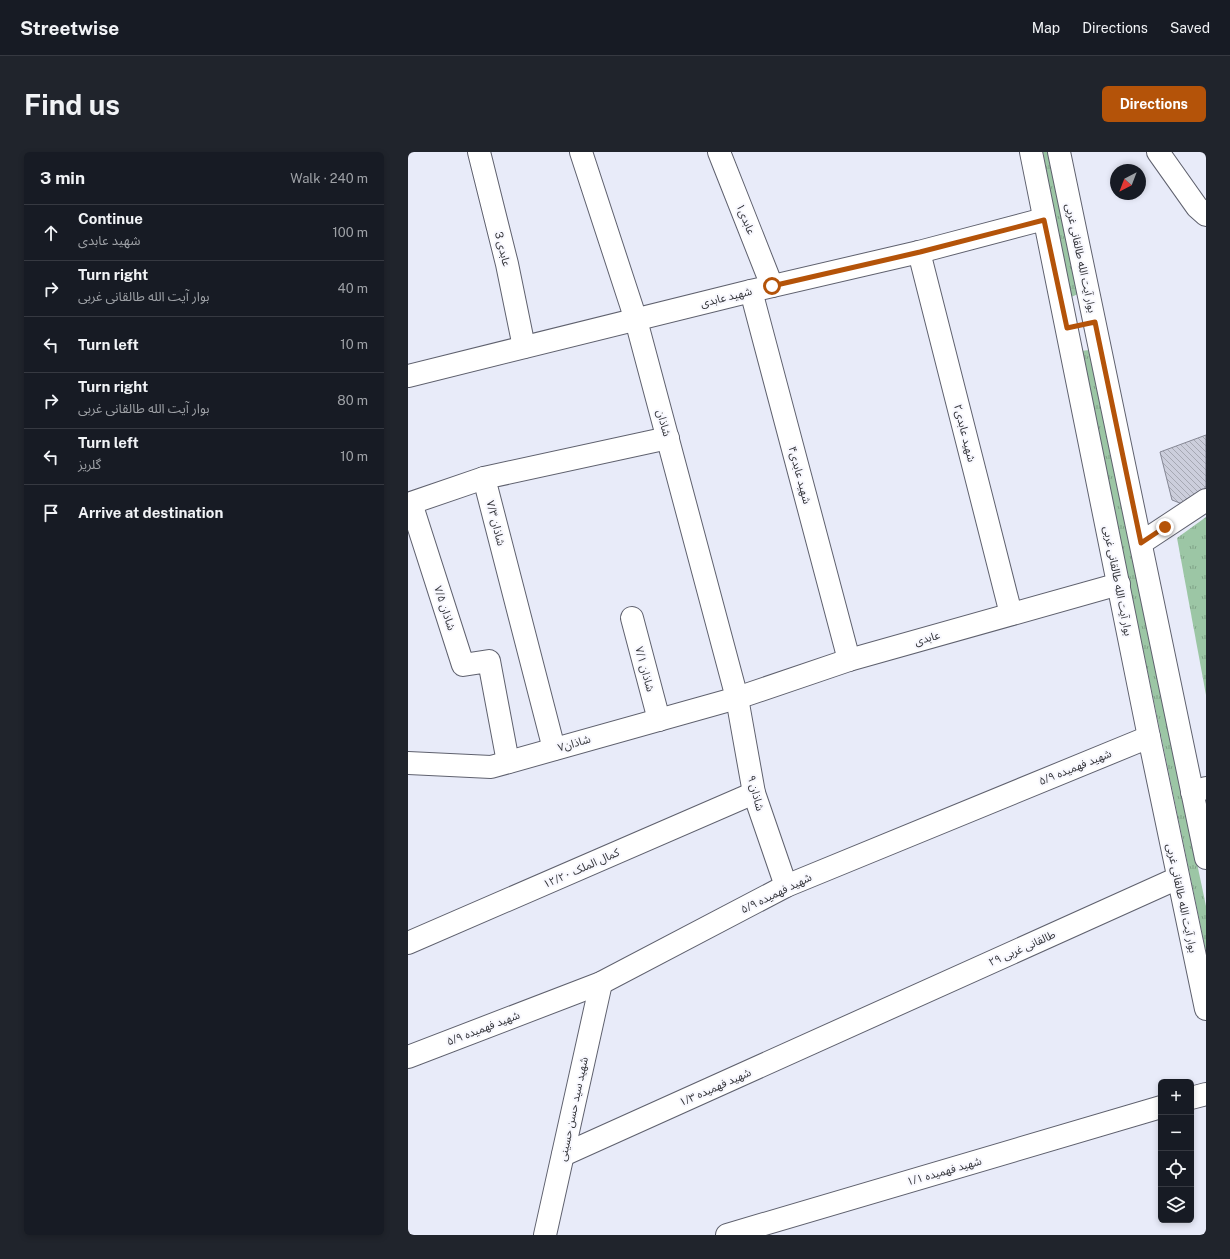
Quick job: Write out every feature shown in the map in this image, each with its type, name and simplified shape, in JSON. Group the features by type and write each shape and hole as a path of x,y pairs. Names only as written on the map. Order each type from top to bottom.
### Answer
{"street":[{"name":"عابدی 3","path":"479,152 507,264 524,348"},
{"name":"شاذان","path":"580,152 636,320 737,698"},
{"name":"عابدی۱","path":"719,152 772,286"},
{"name":"بوار آیت الله طالقانی غربی","path":"1031,152 1149,737 1206,1009"},
{"name":"بوار آیت الله طالقانی غربی","path":"1059,152 1141,543 1199,790 1206,858"},
{"path":"1158,152 1202,211"},
{"name":"شهید عابدی","path":"408,374 524,348 751,291 920,252 1044,220"},
{"name":"شهید عابدی۲","path":"920,252 1011,614"},
{"name":"شهید عابدی۴","path":"751,291 849,660"},
{"path":"1067,328 1095,322"},
{"path":"484,478 668,438"},
{"name":"شاذان ۷/۳","path":"484,478 554,749"},
{"name":"شاذان ۷/۵","path":"484,478 411,503 463,665 489,661 508,762"},
{"path":"1141,543 1206,500"},
{"name":"عابدی","path":"737,698 849,660 1119,584"},
{"name":"شاذان ۷/۱","path":"632,618 659,720"},
{"name":"شاذان۷","path":"408,763 491,766 737,698"},
{"name":"شاذان ۹","path":"737,698 754,792 786,886"},
{"name":"شهید فهمیده ۵/۹","path":"408,1057 601,982 786,886 1149,737"},
{"name":"کمال الملک ۱۲/۲۰","path":"408,943 754,792"},
{"name":"طالقانی غربی ۲۹","path":"867,1018 1178,878"},
{"name":"شهید سید حسن حسینی","path":"545,1235 601,982"},
{"name":"شهید فهمیده ۱/۳","path":"563,1155 867,1018"},
{"path":"1194,1097 1206,1094"},
{"name":"شهید فهمیده ۱/۱","path":"727,1235 1158,1108"}],"green space":[{"path":"1043,152 1050,152 1078,294 1069,298"},
{"path":"1089,350 1206,906 1206,952 1081,351"},
{"path":"1206,517 1206,695 1177,538"}],"building":[{"path":"1206,435 1206,493 1186,499 1185,505 1172,500 1160,452"}],"route":[{"path":"772,286 920,252 1044,220 1067,328 1095,322 1141,543 1165,527"}]}
